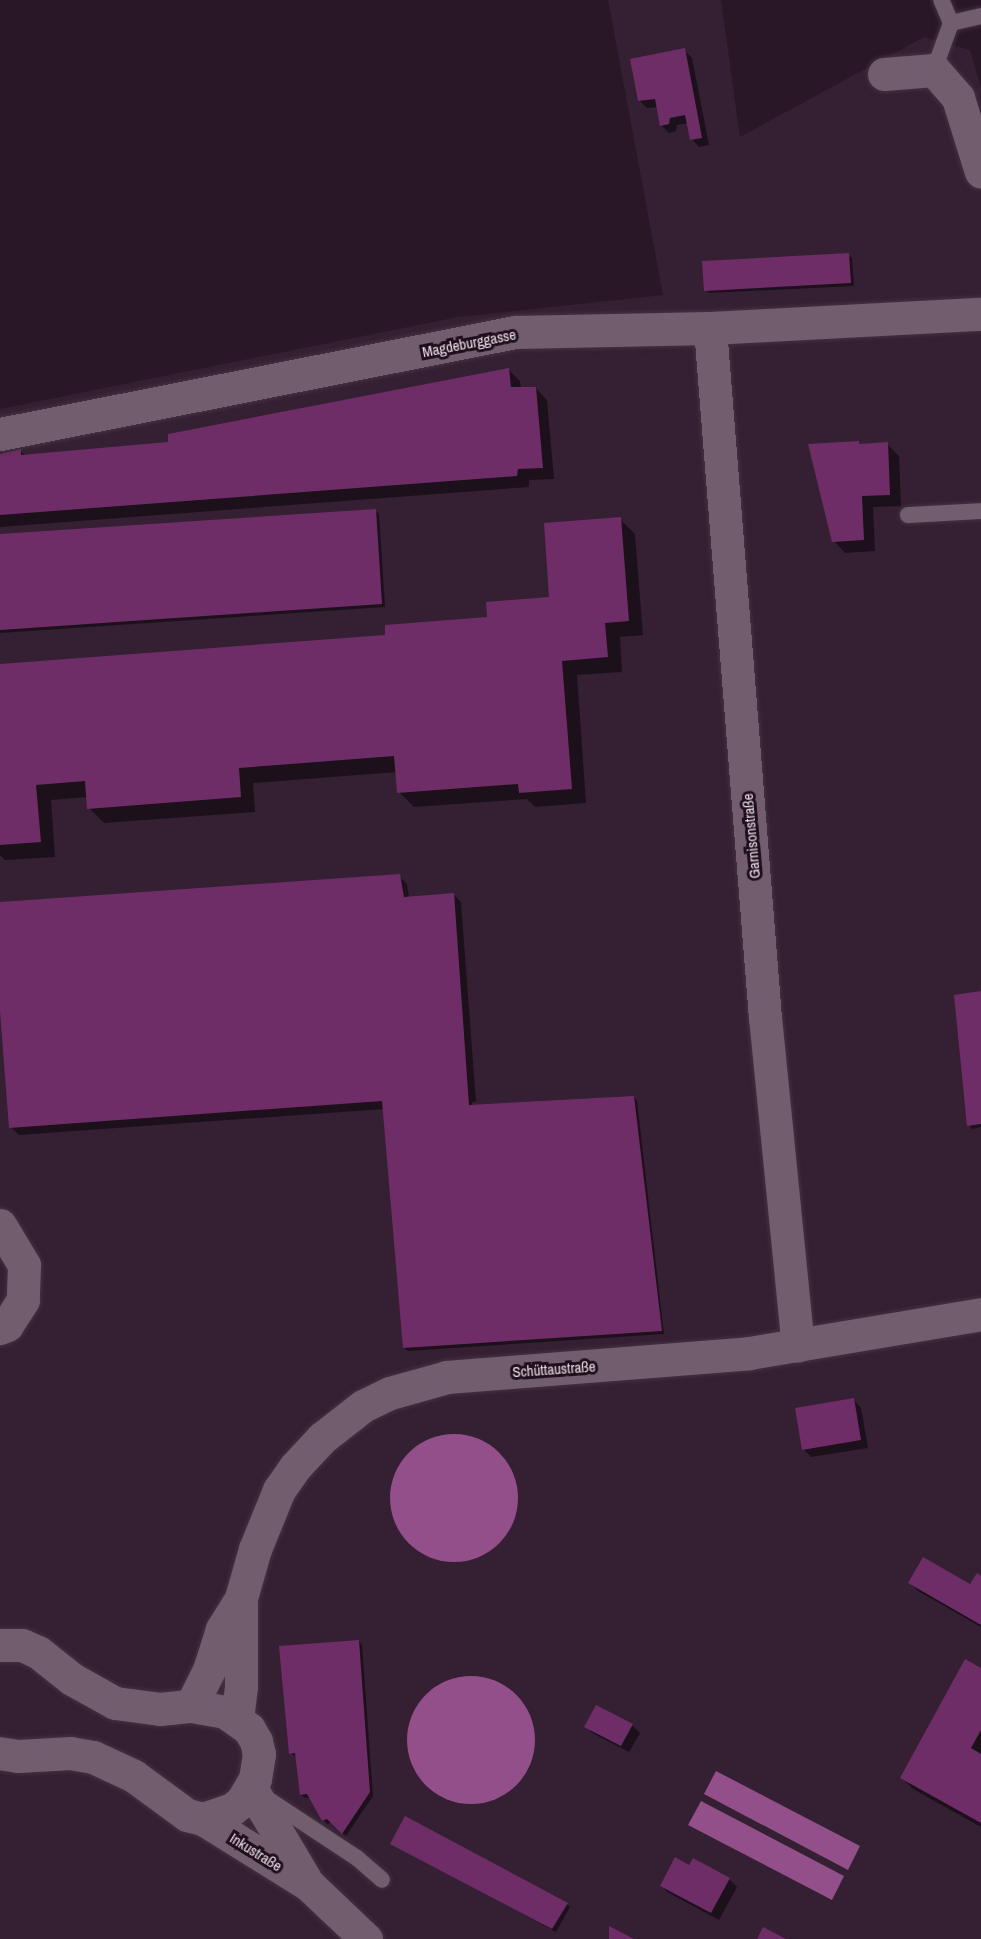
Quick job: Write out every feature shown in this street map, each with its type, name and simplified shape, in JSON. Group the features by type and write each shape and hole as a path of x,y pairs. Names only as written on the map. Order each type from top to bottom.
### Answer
{"street":[{"path":"884,74 934,70 957,98 981,171"},
{"name":"Magdeburggasse","path":"0,434 515,332 710,328 981,314"},
{"name":"Garnisonstraße","path":"710,328 766,1028 798,1344"},
{"path":"0,1226 24,1265 23,1300 7,1325 0,1328"},
{"name":"Schüttaustraße","path":"191,1706 208,1670 222,1629 241,1598 267,1516 279,1490 295,1467 332,1429 363,1407 390,1393 447,1377 749,1353 981,1314"},
{"name":"Schüttaustraße","path":"237,1719 241,1686 241,1598"},
{"path":"0,1621 11,1645 38,1652 72,1679 115,1703 160,1709 191,1706 225,1712 237,1719 256,1741 259,1754 258,1767 251,1788 232,1809 203,1819"},
{"name":"Inkustraße","path":"0,1753 18,1755 71,1753 93,1757 134,1776 187,1815 203,1819 309,1885 366,1939"},
{"name":"Inkustraße","path":"251,1788 309,1885"}],"lane":[{"path":"934,70 951,24 941,0"},
{"path":"951,24 981,16"},
{"path":"908,515 981,511"},
{"path":"251,1788 357,1858 382,1880"}],"shaded area":[{"path":"608,0 721,0 740,137 924,37 970,50 981,88 981,1939 0,1939 0,409 458,317 663,295"},
{"path":"454,1434 479,1439 499,1453 513,1473 518,1498 513,1523 499,1543 479,1557 454,1562 429,1557 409,1543 395,1523 390,1498 395,1473 409,1453 429,1439"},
{"path":"471,1676 496,1681 516,1695 530,1715 535,1740 530,1765 516,1785 496,1799 471,1804 446,1799 426,1785 412,1765 407,1740 412,1715 426,1695 446,1681"},
{"path":"716,1771 860,1846 848,1870 704,1794"},
{"path":"701,1801 844,1876 832,1900 688,1825"}],"building":[{"path":"685,48 702,138 690,140 685,115 670,118 669,124 660,126 655,99 638,101 630,59"},
{"path":"849,253 851,283 704,291 702,261"},
{"path":"509,368 511,387 536,387 543,468 518,469 517,476 0,515 0,454 21,449 21,455 168,442 168,434"},
{"path":"859,441 859,444 888,442 890,495 862,496 864,540 832,542 808,444"},
{"path":"376,509 382,604 0,630 0,534"},
{"path":"621,517 629,621 605,623 608,657 562,661 572,789 519,793 518,784 397,793 394,756 239,768 241,797 87,809 85,781 36,785 41,842 0,845 0,664 385,635 385,625 487,617 486,602 549,597 544,523"},
{"path":"400,874 404,897 454,893 469,1105 634,1096 662,1331 403,1348 382,1101 9,1128 0,1011 0,902"},
{"path":"981,991 981,1124 967,1126 954,995"},
{"path":"854,1398 861,1440 802,1450 795,1408"},
{"path":"923,1557 970,1584 977,1573 981,1576 981,1625 908,1583"},
{"path":"359,1640 370,1792 342,1834 327,1819 322,1821 307,1794 300,1795 295,1753 289,1754 279,1646"},
{"path":"965,1659 981,1668 981,1730 971,1748 981,1754 981,1823 900,1778"},
{"path":"596,1705 633,1724 621,1746 584,1727"},
{"path":"405,1816 568,1903 552,1929 390,1844"},
{"path":"675,1857 689,1865 693,1858 730,1878 711,1913 660,1886"},
{"path":"609,1926 634,1939 609,1939"},
{"path":"763,1927 786,1939 757,1939"}]}
